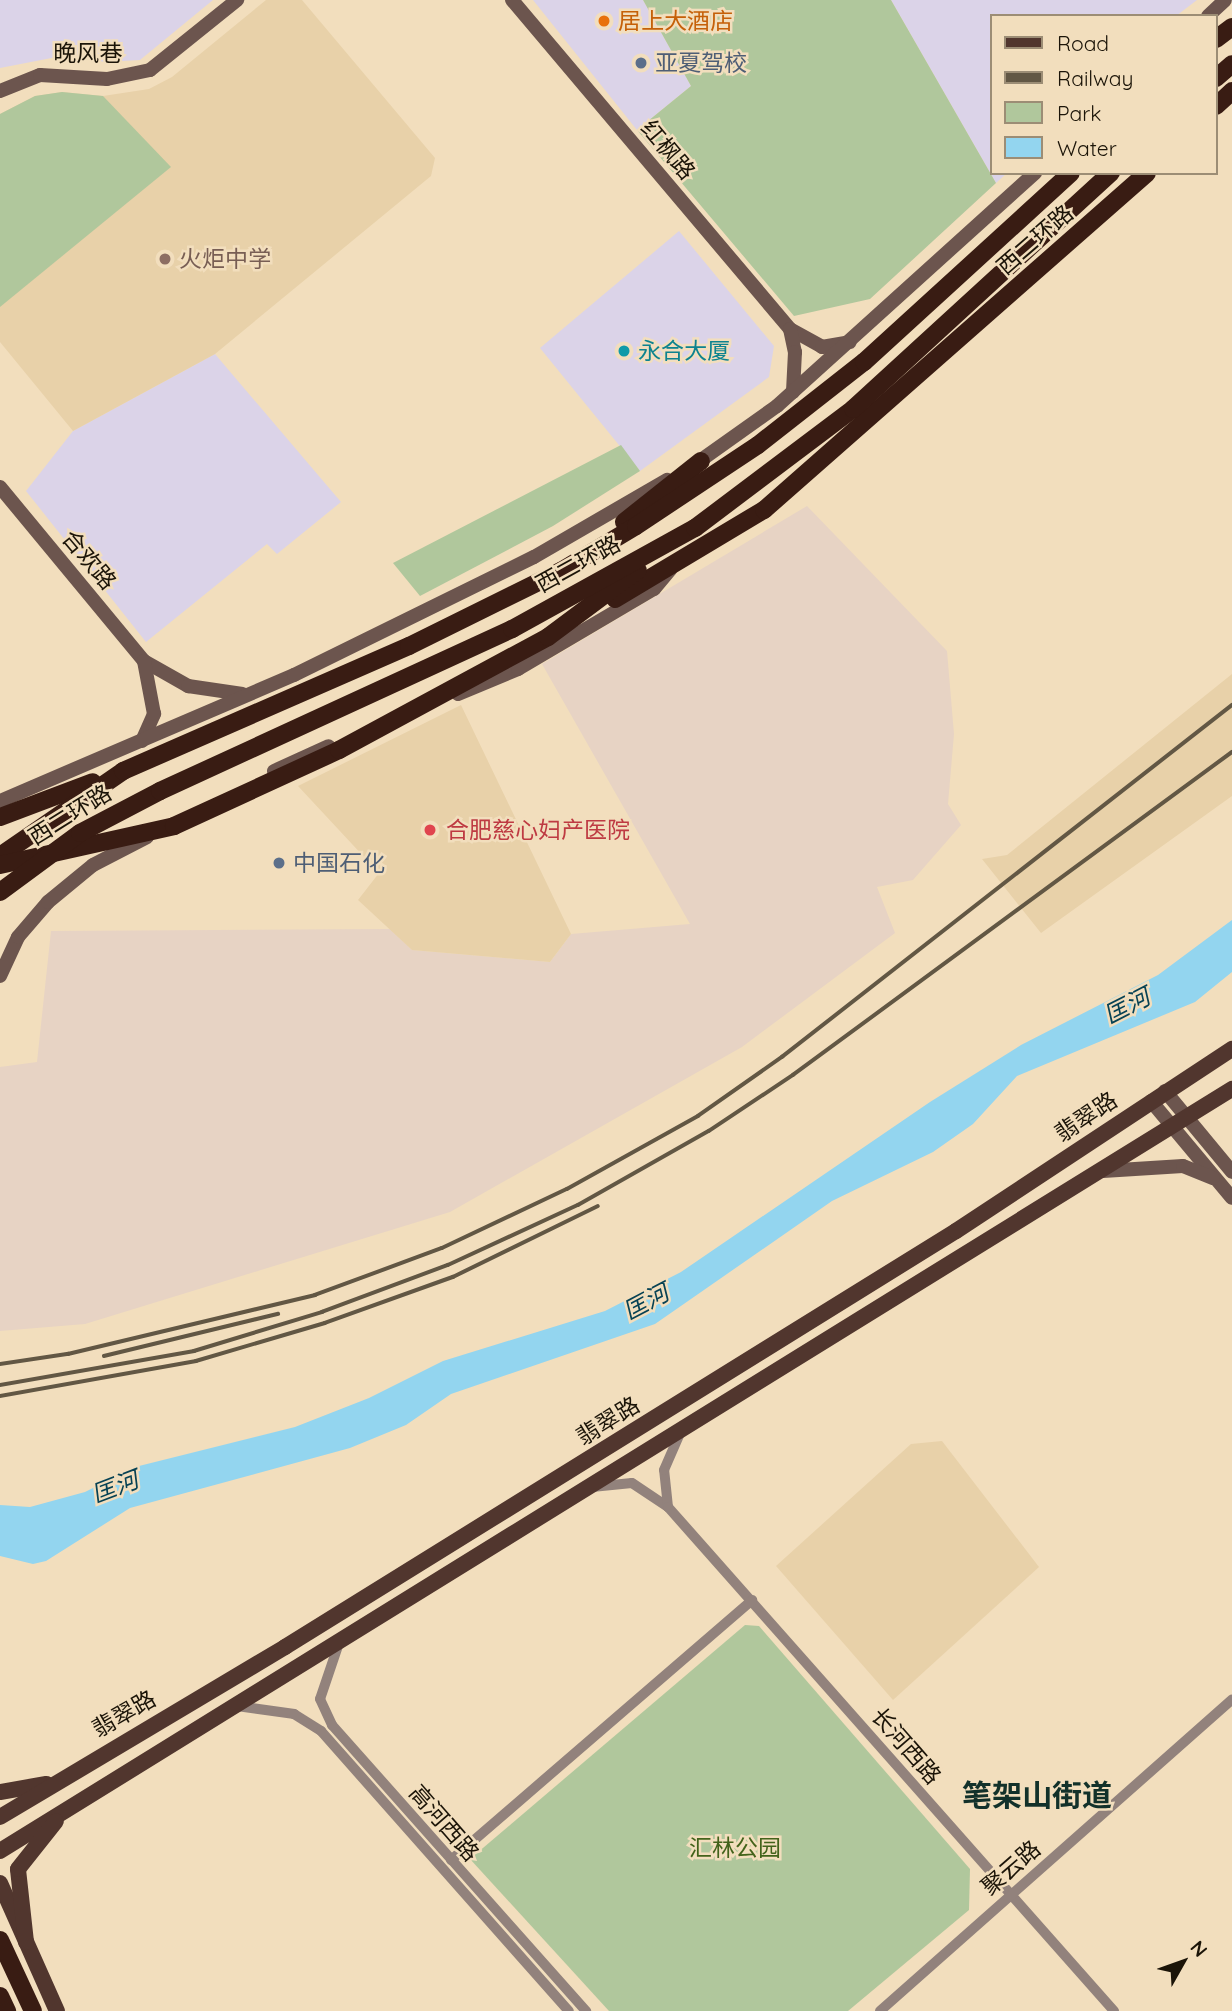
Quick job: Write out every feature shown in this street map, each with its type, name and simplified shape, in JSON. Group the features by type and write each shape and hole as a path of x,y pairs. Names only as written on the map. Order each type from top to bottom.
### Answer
{"highway":[{"path":"1218,76 1232,64"},
{"path":"1218,104 1232,90"},
{"name":"西二环路","path":"0,856 123,771 273,708 561,571 758,445 864,362 1069,175"},
{"name":"西二环路","path":"0,892 80,833 512,629 693,529 853,409 1109,175"},
{"name":"西二环路","path":"548,637 764,510 1145,175"},
{"path":"561,571 701,461"},
{"path":"0,865 174,826 338,750 548,637 693,529"},
{"path":"0,817 123,771"},
{"path":"0,1940 33,2011"},
{"path":"0,1996 7,2011"}],"main road":[{"name":"翡翠路","path":"0,1817 583,1463 956,1231 1232,1049"},
{"name":"翡翠路","path":"0,1851 1232,1089"},
{"path":"0,1791 55,1782"},
{"path":"26,1942 18,1869 61,1814"},
{"path":"0,1883 57,2011"}],"street":[{"name":"晚风巷","path":"0,91 40,75 107,79 150,70 237,0"},
{"name":"红枫路","path":"512,0 790,329"},
{"path":"1210,14 1225,0"},
{"path":"0,801 245,695 534,557 701,461 793,392 1033,175"},
{"path":"790,329 822,347 851,342"},
{"path":"790,329 795,352 793,392"},
{"name":"合欢路","path":"0,487 144,661"},
{"path":"0,976 18,937 48,902 93,865 301,757 518,669 654,589 674,565"},
{"path":"144,661 188,686 245,695"},
{"path":"142,741 154,714 144,661"},
{"path":"1165,1091 1232,1172"},
{"path":"1151,1101 1232,1198"},
{"path":"1098,1172 1183,1166 1215,1178"},
{"path":"668,1507 664,1470 681,1431"},
{"name":"长河西路","path":"588,1488 632,1483 668,1507 1114,2011"},
{"path":"451,1860 752,1601"},
{"name":"高河西路","path":"339,1643 320,1699 332,1725 586,2011"},
{"name":"聚云路","path":"880,2011 1232,1700"},
{"name":"高河西路","path":"236,1706 294,1714 321,1731 569,2011"}],"shaded area":[{"path":"0,0 213,0 140,60 105,62 67,55 0,68"},
{"name":"火炬中学","path":"266,0 302,0 435,158 431,176 215,354 73,431 0,342 0,114 35,96 62,92 103,96 149,89 172,77"},
{"path":"533,0 643,0 691,86 637,130"},
{"path":"891,0 1197,0 1179,14 990,14 990,173"},
{"path":"991,175 1005,175 996,183"},
{"path":"679,231 774,346 769,377 640,471 540,348"},
{"path":"215,354 341,502 277,554 267,544 146,642 26,491 73,431"},
{"path":"807,506 947,651 954,734 948,804 961,825 913,880 877,887 895,933 742,1047 450,1212 85,1324 0,1331 0,1067 37,1062 51,931 390,929 412,950 550,962 571,934 690,924 542,664"},
{"path":"1232,674 1232,796 1041,933 982,859 1007,855"},
{"name":"合肥慈心妇产医院","path":"461,705 571,934 550,962 412,950 358,900 379,873 298,786"},
{"path":"942,1441 1039,1567 893,1700 776,1566 911,1444"}],"green space":[{"path":"643,0 891,0 996,183 870,299 794,316 637,130 691,86"},
{"path":"62,92 103,96 171,167 0,307 0,114 35,96"},
{"path":"621,445 640,471 553,526 420,596 393,563"},
{"name":"汇林公园","path":"745,1625 759,1626 970,1869 969,1910 848,2011 609,2011 470,1859"}],"water":[{"name":"匡河","path":"1232,920 1232,972 1195,1002 1017,1076 973,1124 933,1152 832,1201 655,1324 451,1394 406,1425 350,1448 130,1508 46,1561 33,1564 0,1556 0,1505 30,1507 85,1492 135,1467 295,1427 369,1398 443,1361 605,1311 681,1272 930,1102 1021,1045 1158,975"}],"railway":[{"path":"0,1364 68,1354 315,1295 442,1248 567,1189 698,1116 782,1057 1232,705"},
{"path":"0,1385 194,1351 322,1312 448,1265 578,1205 709,1131 793,1075 1232,752"},
{"path":"0,1396 196,1361 325,1323 453,1277 598,1206"},
{"path":"104,1356 278,1314"}],"place":[{"name":"居上大酒店","path":"604,21"},
{"name":"亚夏驾校","path":"641,63"},
{"name":"火炬中学","path":"165,259"},
{"name":"永合大厦","path":"624,351"},
{"name":"合肥慈心妇产医院","path":"430,830"},
{"name":"中国石化","path":"279,863"}],"district":[{"name":"笔架山街道","path":"1037,1795"}]}
